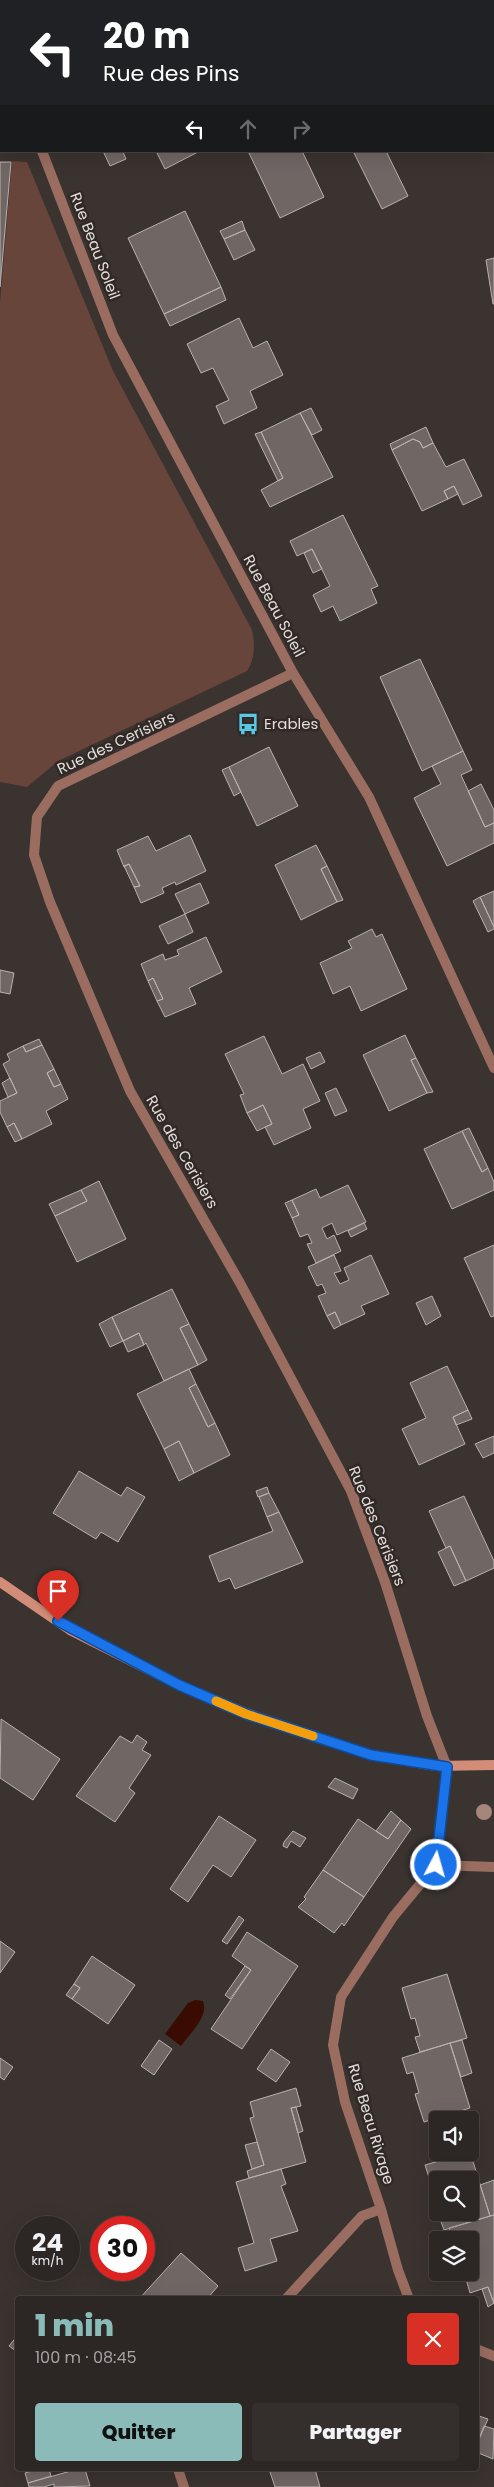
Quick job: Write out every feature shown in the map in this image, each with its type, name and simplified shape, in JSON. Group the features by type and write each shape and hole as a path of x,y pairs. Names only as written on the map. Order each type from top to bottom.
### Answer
{"street":[{"name":"Rue Beau Soleil","path":"42,152 113,335 293,673 369,798 494,1068"},
{"name":"Rue des Cerisiers","path":"293,673 58,786 37,817 34,855 50,902 130,1091 240,1283 350,1491 385,1582 427,1716 447,1767"},
{"path":"0,1582 70,1630 179,1685 246,1714 371,1755 447,1767 494,1765"},
{"path":"447,1767 436,1865 494,1867"},
{"name":"Rue Beau Rivage","path":"408,2296 345,2102 333,2045 341,1997 393,1917 436,1865"},
{"path":"289,2296 362,2216 381,2209"},
{"path":"479,2350 494,2356"},
{"path":"179,2471 184,2487"}],"shaded area":[{"path":"12,161 27,162 113,371 252,630 254,641 252,662 247,671 58,761 27,787 0,782 0,303"},
{"path":"195,2000 203,2001 203,2013 198,2025 181,2046 165,2034 188,2003"}],"building":[{"path":"103,152 123,152 126,159 110,166"},
{"path":"156,152 198,152 165,169"},
{"path":"302,152 324,197 280,218 249,153"},
{"path":"354,152 386,152 408,196 382,209"},
{"path":"0,162 11,162 0,287"},
{"path":"185,211 221,287 164,314 128,238"},
{"path":"242,221 245,230 224,239 220,231"},
{"path":"245,230 255,250 234,260 224,239"},
{"path":"494,258 494,304 493,304 486,260"},
{"path":"221,287 226,300 170,326 164,314"},
{"path":"239,318 253,348 267,341 283,375 250,391 257,408 224,424 216,406 229,400 213,368 201,373 187,344"},
{"path":"311,408 322,430 312,435 300,413"},
{"path":"300,413 333,477 270,507 261,490 283,478 261,432"},
{"path":"426,427 433,443 423,448 420,442 413,439 392,450 390,444"},
{"path":"261,432 283,478 278,481 255,434"},
{"path":"413,439 420,442 423,448 433,443 446,467 464,459 482,496 463,505 454,486 444,491 448,499 422,511 392,450"},
{"path":"454,486 458,494 448,499 444,491"},
{"path":"343,515 378,586 371,589 377,603 340,621 333,606 321,612 313,595 330,586 312,549 297,556 290,541"},
{"path":"312,549 322,569 313,573 304,553"},
{"path":"420,659 463,751 422,771 380,677"},
{"path":"269,747 298,806 257,826 229,767"},
{"path":"463,751 472,770 461,775 485,827 494,823 494,843 447,866 414,798 441,784 432,766"},
{"path":"229,767 241,792 234,796 222,770"},
{"path":"481,784 494,810 494,823 485,827 468,791"},
{"path":"190,835 206,871 176,885 175,882 162,888 164,893 141,903 134,887 140,886 129,864 124,867 117,850 148,836 156,851"},
{"path":"316,845 327,866 321,869 337,902 301,920 275,865"},
{"path":"129,864 140,886 134,887 124,866"},
{"path":"327,866 343,900 337,902 321,869"},
{"path":"200,883 209,903 185,914 175,894"},
{"path":"494,891 494,927 480,897"},
{"path":"480,897 494,927 494,929 488,932 473,901"},
{"path":"185,914 193,932 168,944 159,926"},
{"path":"372,929 376,937 382,934 407,989 361,1011 350,986 333,994 320,963 352,948 348,941"},
{"path":"206,937 222,972 189,988 196,1004 165,1017 157,1001 163,999 153,978 148,981 141,964 163,954 165,960 179,955 177,950"},
{"path":"0,970 14,973 10,994 0,992"},
{"path":"153,978 163,999 157,1001 148,981"},
{"path":"405,1035 416,1058 411,1060 427,1093 389,1111 363,1055"},
{"path":"264,1036 282,1074 303,1064 320,1101 303,1109 311,1128 274,1145 265,1127 272,1124 263,1105 247,1113 240,1095 244,1094 225,1054"},
{"path":"39,1039 42,1045 26,1052 23,1046"},
{"path":"42,1045 54,1069 47,1073 54,1087 61,1084 68,1099 46,1111 52,1124 22,1139 14,1123 7,1127 0,1112 0,1101 17,1093 3,1064 10,1060 7,1054 23,1046 26,1052"},
{"path":"320,1052 325,1062 311,1069 306,1058"},
{"path":"416,1058 433,1092 427,1093 411,1060"},
{"path":"54,1069 61,1084 54,1087 47,1073"},
{"path":"10,1078 17,1093 8,1097 2,1083"},
{"path":"336,1088 347,1111 335,1116 325,1093"},
{"path":"263,1105 272,1124 257,1131 247,1113"},
{"path":"14,1123 22,1139 15,1142 7,1127"},
{"path":"469,1128 488,1168 482,1172 462,1131"},
{"path":"462,1131 482,1172 488,1168 494,1182 494,1190 452,1209 424,1149"},
{"path":"99,1181 126,1239 77,1262 55,1216 87,1201 81,1190"},
{"path":"348,1185 366,1222 337,1235 332,1223 322,1228 327,1239 334,1235 341,1251 316,1263 307,1244 312,1243 308,1234 300,1237 292,1218 299,1215 292,1200 316,1189 320,1198"},
{"path":"81,1190 87,1201 55,1216 49,1204"},
{"path":"292,1200 299,1215 292,1218 285,1203"},
{"path":"364,1223 367,1229 351,1237 348,1231"},
{"path":"494,1245 494,1316 491,1317 464,1258"},
{"path":"334,1255 341,1271 334,1273 340,1284 349,1280 344,1268 371,1255 389,1294 361,1306 365,1314 341,1325 335,1312 327,1316 318,1296 326,1293 322,1284 317,1286 308,1267"},
{"path":"172,1289 189,1324 180,1328 198,1365 164,1381 146,1343 144,1345 139,1333 123,1341 112,1317"},
{"path":"432,1296 441,1316 426,1325 416,1303"},
{"path":"335,1312 341,1325 334,1329 327,1316"},
{"path":"112,1317 123,1341 110,1347 99,1324"},
{"path":"189,1324 207,1360 198,1365 180,1328"},
{"path":"139,1333 144,1345 128,1352 123,1341"},
{"path":"447,1366 468,1410 453,1417 465,1444 419,1465 402,1429 426,1418 410,1383"},
{"path":"189,1369 196,1384 189,1388 208,1427 215,1423 230,1455 194,1473 179,1441 164,1449 137,1394"},
{"path":"196,1384 215,1423 208,1427 189,1388"},
{"path":"468,1410 472,1419 456,1425 453,1417"},
{"path":"494,1436 494,1453 483,1458 475,1444"},
{"path":"179,1441 194,1473 179,1481 164,1449"},
{"path":"79,1471 121,1496 127,1487 145,1497 118,1542 101,1532 96,1539 53,1513"},
{"path":"267,1487 269,1493 258,1497 256,1491"},
{"path":"269,1493 279,1512 267,1517 259,1497"},
{"path":"464,1496 494,1561 494,1568 466,1581 450,1546 446,1548 429,1511"},
{"path":"279,1512 303,1562 235,1589 230,1578 219,1582 209,1556 273,1531 267,1517"},
{"path":"450,1546 466,1581 454,1586 438,1552"},
{"path":"1,1719 60,1759 33,1800 0,1778"},
{"path":"137,1735 147,1742 142,1750 151,1755 129,1788 135,1793 115,1822 76,1796 120,1736 132,1743"},
{"path":"335,1778 358,1789 353,1799 328,1787"},
{"path":"391,1811 401,1820 388,1839 376,1831"},
{"path":"219,1816 256,1840 231,1877 213,1865 188,1902 170,1889"},
{"path":"358,1819 388,1839 401,1820 411,1829 364,1897 323,1870"},
{"path":"293,1831 306,1838 300,1847 291,1841 287,1848 283,1846 284,1842"},
{"path":"323,1870 364,1897 344,1926 342,1923 334,1933 298,1907 306,1899 304,1897"},
{"path":"239,1916 244,1920 227,1944 222,1941"},
{"path":"247,1932 298,1966 242,2049 211,2029 251,1970 232,1956"},
{"path":"0,1941 15,1952 0,1973"},
{"path":"92,1956 135,1985 108,2024 72,1999 80,1988 74,1984"},
{"path":"245,1966 251,1970 230,1999 225,1995"},
{"path":"447,1974 467,2038 420,2052 415,2037 420,2036 415,2018 411,2019 402,1988"},
{"path":"74,1984 80,1988 72,1999 66,1995"},
{"path":"159,2040 172,2049 154,2075 141,2066"},
{"path":"462,2040 472,2073 461,2077 450,2043"},
{"path":"450,2043 470,2108 460,2111 429,2111 429,2120 424,2122 415,2094 419,2093 413,2072 407,2074 402,2058"},
{"path":"271,2049 290,2062 276,2082 257,2069"},
{"path":"0,2058 13,2067 4,2080 0,2077"},
{"path":"296,2088 301,2106 291,2108 306,2162 249,2178 247,2171 264,2165 250,2118 254,2117 250,2102"},
{"path":"296,2107 303,2131 298,2133 291,2108"},
{"path":"257,2142 264,2165 252,2169 245,2145"},
{"path":"439,2161 473,2161 476,2171 429,2171 429,2178 425,2165"},
{"path":"281,2169 286,2184 281,2186 298,2231 270,2239 277,2261 245,2271 238,2248 254,2243 236,2182"},
{"path":"494,2180 494,2215 490,2216 480,2185"},
{"path":"479,2181 490,2216 479,2219"},
{"path":"494,2215 494,2303 488,2287 470,2293 467,2281 479,2281 479,2231 450,2231 449,2228 479,2221 479,2219"},
{"path":"441,2221 474,2221 444,2230"},
{"path":"181,2253 218,2286 210,2296 142,2296"},
{"path":"488,2287 494,2303 488,2307 482,2289"},
{"path":"15,2339 15,2350 9,2346"},
{"path":"479,2416 488,2419 479,2439"},
{"path":"484,2426 494,2429 493,2459 479,2453 479,2438"},
{"path":"50,2471 51,2476 28,2483 25,2473"},
{"path":"71,2471 86,2471 90,2486 54,2487 54,2484 44,2487 29,2487 28,2483"},
{"path":"270,2471 316,2471 320,2487 275,2487"}],"slow traffic":[{"path":"216,1701 246,1714 313,1736"}],"place":[{"name":"Erables","path":"248,724"}],"route":[{"path":"58,1621 70,1630 179,1685 246,1714 371,1755 447,1767 436,1865"}]}
